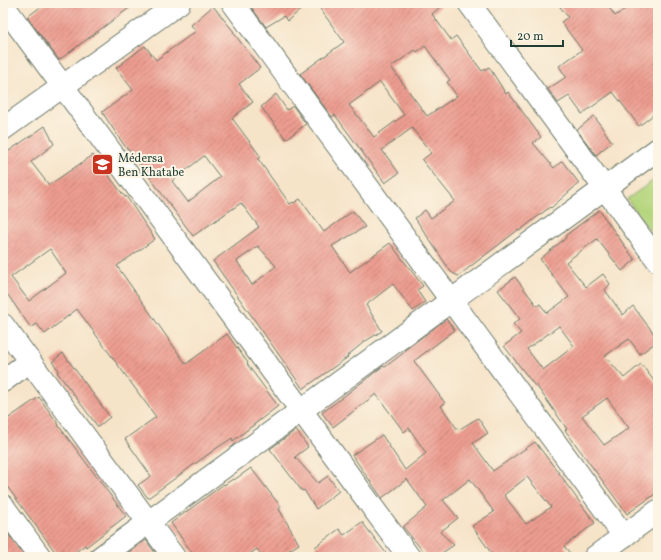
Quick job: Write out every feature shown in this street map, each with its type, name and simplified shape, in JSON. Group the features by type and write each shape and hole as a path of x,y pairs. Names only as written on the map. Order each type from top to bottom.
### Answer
{"street":[{"path":"3,129 179,3"},
{"path":"232,3 624,536"},
{"path":"470,3 658,262"},
{"path":"3,5 409,557"},
{"path":"101,557 658,149"},
{"path":"3,325 174,557"},
{"path":"3,381 30,361"},
{"path":"4,509 40,557"},
{"path":"595,557 658,511"}],"green space":[{"path":"658,177 658,242 627,199"}],"building":[{"path":"46,3 136,3 59,60 27,17"},
{"path":"248,3 309,3 287,21 284,16 266,27"},
{"path":"316,3 445,3 432,14 451,40 456,36 482,71 489,67 506,94 508,92 541,137 533,143 554,168 562,161 579,183 551,208 550,207 519,231 518,230 458,276 451,272 415,218 425,210 431,218 455,201 422,160 431,153 412,128 382,150 399,173 385,183 335,115 332,117 300,74 344,42","holes":["425,46 450,80 447,82 457,96 427,116 391,67 415,50 417,52","380,82 404,115 374,137 349,105"]},
{"path":"557,3 606,3 615,16 634,3 658,3 658,111 639,126 613,92 582,114 569,96 558,103 548,89 566,77 559,66 582,50 561,22 568,17"},
{"path":"213,6 260,68 239,84 253,102 232,118 261,157 258,159 290,204 300,199 324,232 353,211 365,227 332,246 350,272 390,243 423,286 417,290 425,302 413,311 393,284 366,305 382,331 364,342 347,356 348,357 303,389 213,261 259,227 241,203 193,236 134,156 124,145 102,112 133,90 116,68 145,46 156,60 196,31 191,25","holes":["204,156 220,177 188,202 172,181","258,246 276,266 252,285 237,261"]},
{"path":"276,94 287,110 293,106 306,124 286,139 261,107"},
{"path":"594,116 612,142 596,155 577,130"},
{"path":"45,126 54,144 31,162 49,185 93,155 125,197 126,196 155,239 117,266 186,364 227,334 278,406 233,441 232,438 148,498 138,485 151,476 125,439 156,417 77,309 45,334 37,324 31,328 3,288 3,155","holes":["50,249 66,273 29,301 11,277"]},
{"path":"599,210 635,260 622,271 597,239 566,262 586,287 603,274 610,284 605,290 623,315 633,306 658,339 658,341 640,354 629,339 605,356 624,378 641,364 658,386 658,492 627,514 565,430 567,429 536,385 535,386 504,346 521,333 513,324 520,319 498,290 515,277 537,306 540,304 547,313 569,297 540,259 566,238 565,236","holes":["559,326 574,346 543,370 527,349","607,398 629,428 604,445 582,416"]},
{"path":"446,319 455,330 414,361 445,403 441,406 458,430 478,418 488,433 473,443 493,471 535,442 595,523 564,546 573,557 494,557 472,526 494,512 470,479 443,500 458,518 440,532 454,545 436,557 428,557 403,527 427,507 407,479 382,498 352,455 382,435 405,470 426,453 409,428 404,432 376,394 333,427 322,413 383,366 385,367 406,351 405,350","holes":["527,477 551,507 526,524 504,495"]},
{"path":"63,353 110,417 98,427 57,372 59,370 52,362"},
{"path":"39,397 126,516 86,547 85,545 69,557 59,557 3,481 3,422"},
{"path":"296,430 308,447 295,457 318,483 328,476 339,491 316,509 304,490 302,491 270,449"},
{"path":"251,468 281,507 279,509 299,544 279,557 263,557 257,549 246,557 195,557 171,523 224,484 233,479 234,480"},
{"path":"362,522 389,557 323,557 315,547 339,529 344,535"},
{"path":"3,527 25,557 3,557"},
{"path":"146,540 158,557 122,557"}],"place":[{"name":"Médersa Ben Khatabe","path":"103,165"}]}
